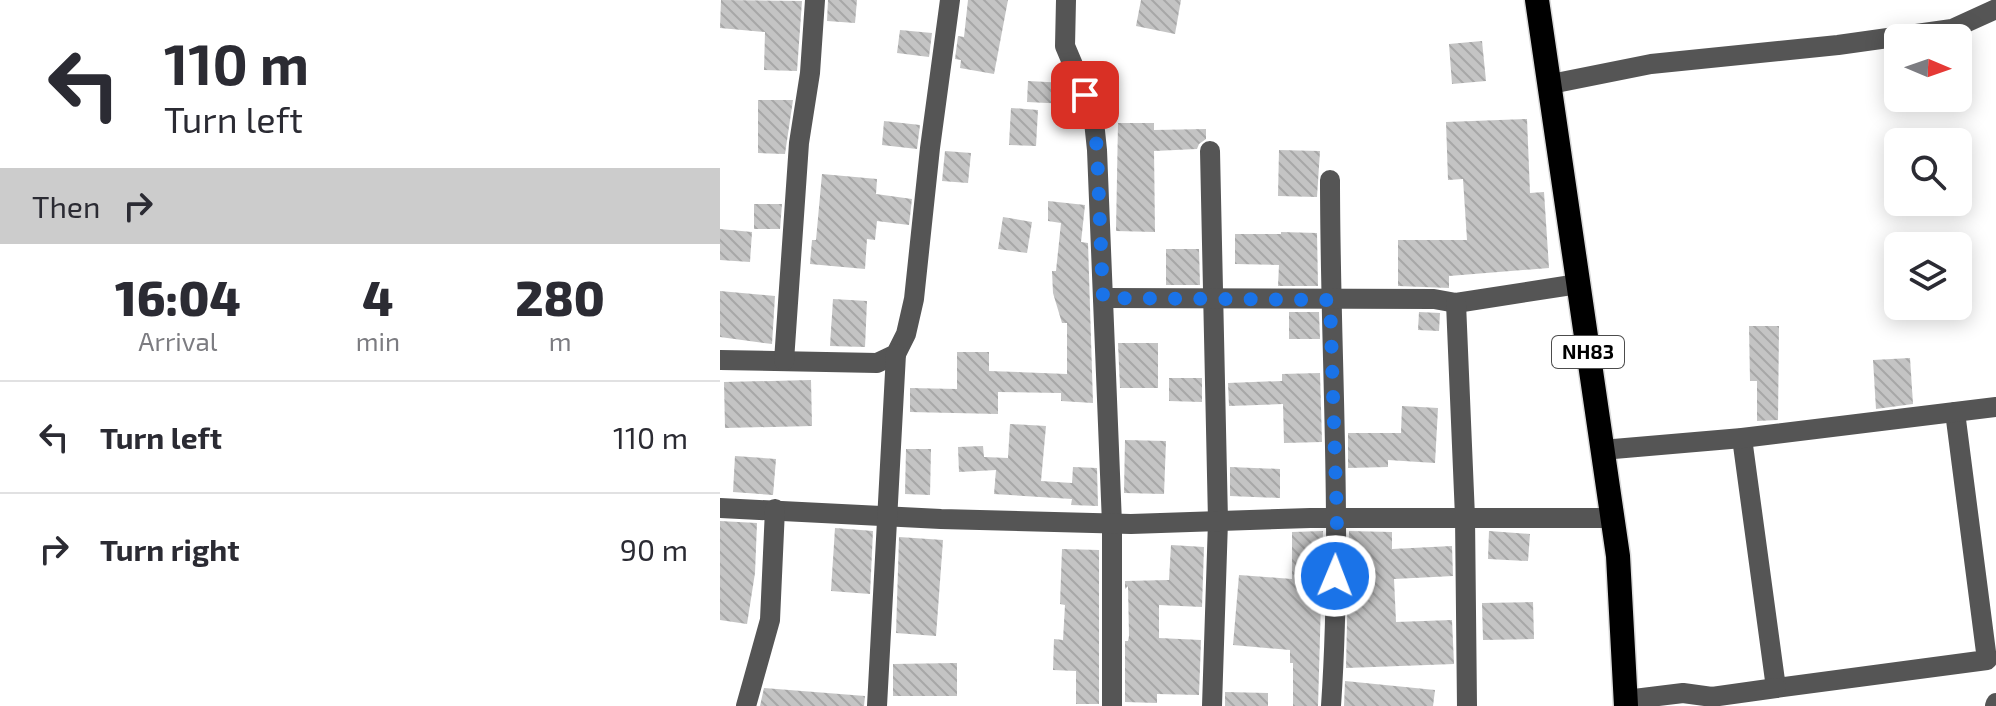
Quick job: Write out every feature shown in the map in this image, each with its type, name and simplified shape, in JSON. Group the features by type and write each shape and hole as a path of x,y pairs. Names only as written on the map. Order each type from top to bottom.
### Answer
{"highway":[{"name":"NH83","path":"1537,0 1618,556 1626,703"}],"street":[{"path":"784,361 799,143 810,73 815,0"},
{"path":"877,706 896,354 906,334 914,299 950,0"},
{"path":"1066,0 1065,46 1093,112 1097,150 1112,524 1112,706"},
{"path":"1551,84 1651,64 1838,45 1952,29 1996,9"},
{"path":"1210,151 1218,521 1212,706"},
{"path":"1330,180 1330,300 1337,519 1331,706"},
{"path":"1103,298 1434,299 1456,303 1578,284"},
{"path":"1456,303 1465,517 1467,706"},
{"path":"720,360 877,363 896,354"},
{"path":"1602,450 1742,438 1996,407"},
{"path":"1626,703 1683,693 1712,697 1987,660 1955,412"},
{"path":"1742,438 1776,688"},
{"path":"720,508 1112,524 1465,517 1613,518"},
{"path":"746,706 770,620 775,509"}],"building":[{"path":"721,0 802,1 797,71 764,70 765,32 720,28"},
{"path":"828,0 857,0 855,23 827,21"},
{"path":"968,0 1008,0 994,74 960,68 961,60 955,59 958,36 964,37"},
{"path":"1141,0 1181,0 1175,34 1136,26"},
{"path":"900,30 932,33 929,57 897,53"},
{"path":"1482,41 1486,81 1452,84 1449,44"},
{"path":"1028,81 1066,83 1068,104 1027,102"},
{"path":"758,100 793,100 785,154 758,153"},
{"path":"1011,108 1038,110 1036,146 1009,145"},
{"path":"1527,119 1530,193 1544,192 1549,268 1449,276 1449,288 1398,286 1398,240 1467,240 1463,179 1448,180 1446,122"},
{"path":"884,121 920,125 917,149 882,145"},
{"path":"1118,123 1154,123 1154,130 1206,129 1206,139 1197,149 1154,151 1155,232 1116,231"},
{"path":"1279,150 1320,151 1317,197 1278,196"},
{"path":"945,151 971,153 968,183 942,181"},
{"path":"822,174 877,179 876,194 912,199 909,225 877,221 875,240 867,239 865,269 810,264 812,240 816,240"},
{"path":"1048,201 1085,205 1081,242 1088,243 1093,403 1061,401 1061,393 998,392 998,414 910,412 910,388 957,389 957,352 989,352 989,371 1067,374 1067,323 1062,323 1053,293 1052,271 1056,271 1061,223 1048,221"},
{"path":"754,204 782,204 780,229 754,229"},
{"path":"1003,217 1032,222 1027,253 998,249"},
{"path":"720,229 752,232 750,262 720,260"},
{"path":"1317,233 1318,286 1278,286 1279,265 1235,264 1235,234"},
{"path":"1166,249 1199,249 1200,285 1166,285"},
{"path":"720,291 775,296 772,344 720,337"},
{"path":"833,299 867,301 865,347 830,346"},
{"path":"1289,312 1319,312 1320,339 1289,339"},
{"path":"1419,312 1440,313 1439,331 1418,330"},
{"path":"1749,326 1779,326 1778,420 1757,421 1757,381 1750,381"},
{"path":"1118,343 1158,343 1158,388 1120,388"},
{"path":"1910,358 1913,404 1876,409 1873,360"},
{"path":"1320,373 1322,442 1284,443 1283,404 1229,406 1228,383 1282,381 1282,374"},
{"path":"1169,378 1202,378 1202,402 1169,401"},
{"path":"811,380 812,426 725,428 724,382"},
{"path":"1402,406 1438,408 1435,463 1388,460 1388,467 1348,468 1348,433 1401,433"},
{"path":"1010,424 1046,426 1041,481 1072,483 1073,467 1097,468 1098,506 1071,505 1072,499 994,494 996,470 959,472 958,447 983,446 984,457 1008,458"},
{"path":"1125,440 1166,441 1164,494 1124,493"},
{"path":"906,449 931,449 930,495 905,494"},
{"path":"735,456 776,459 773,495 733,492"},
{"path":"1230,467 1280,469 1280,498 1230,496"},
{"path":"720,521 757,523 755,573 747,624 720,620"},
{"path":"835,528 873,531 870,594 831,591"},
{"path":"1323,531 1318,706 1293,706 1290,650 1233,645 1239,575 1292,579 1292,532"},
{"path":"1349,531 1392,532 1392,549 1452,546 1453,576 1394,579 1396,622 1452,620 1454,664 1346,668"},
{"path":"1489,531 1530,534 1528,561 1488,559"},
{"path":"899,537 943,540 936,636 896,633"},
{"path":"1171,545 1204,547 1202,607 1159,605 1159,638 1201,640 1199,695 1157,694 1157,703 1125,702 1125,641 1129,636 1128,586 1125,589 1125,581 1169,580"},
{"path":"1062,549 1099,550 1099,704 1076,704 1076,671 1053,670 1054,639 1063,640 1065,605 1060,604"},
{"path":"1533,602 1534,639 1483,640 1482,603"},
{"path":"957,663 957,696 893,696 893,664"},
{"path":"1345,681 1435,690 1433,706 1344,706"},
{"path":"764,688 865,696 864,706 760,706"},
{"path":"1225,692 1268,693 1268,706 1225,706"}],"route":[{"path":"1085,95 1093,112 1097,150 1103,298 1330,300 1337,519 1335,576"}]}
